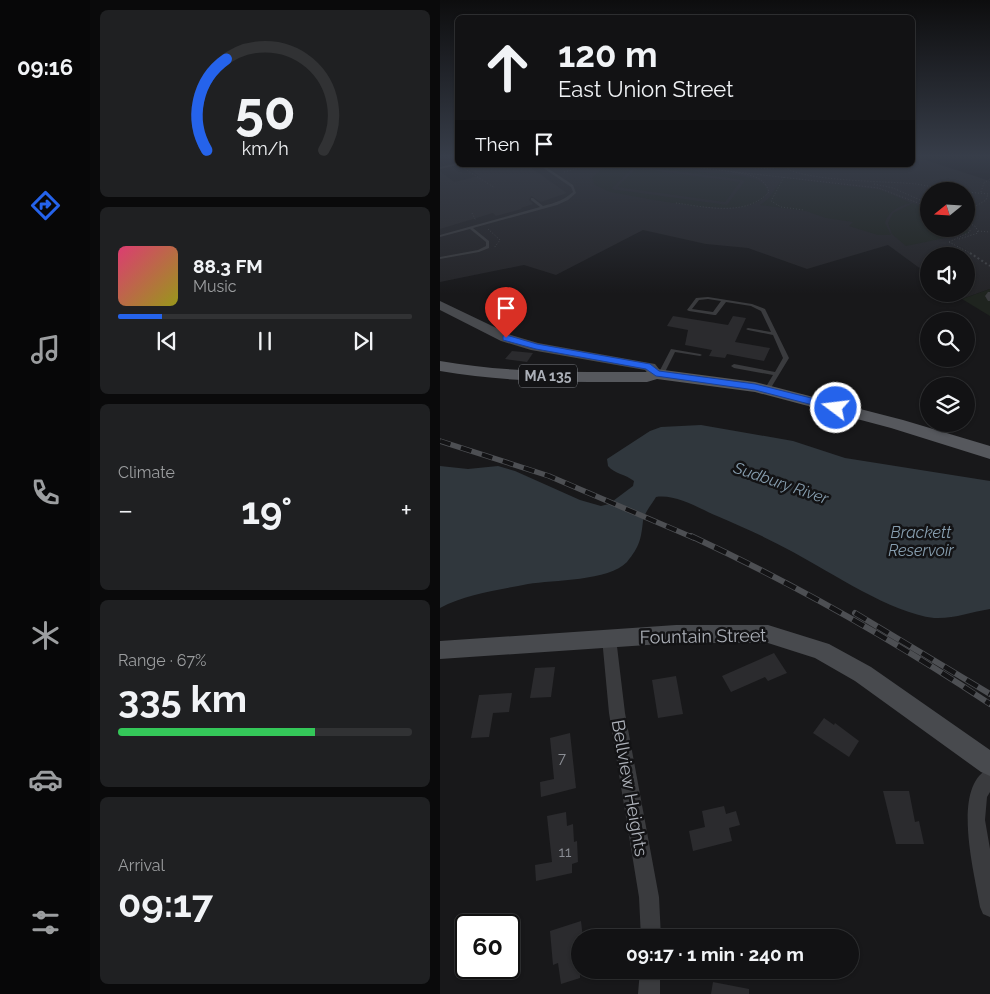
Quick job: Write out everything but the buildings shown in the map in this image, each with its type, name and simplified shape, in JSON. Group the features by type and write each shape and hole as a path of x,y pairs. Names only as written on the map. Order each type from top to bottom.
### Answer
{"main road":[{"name":"MA 135","path":"440,366 483,373 529,376 647,377 659,374 767,390 897,424 990,453"}],"street":[{"path":"440,305 506,338 536,346 650,367 659,374"},
{"name":"Fountain Street","path":"440,650 609,638 749,632 768,634 792,640 821,651 862,674 990,764"},
{"name":"Bellview Heights","path":"609,638 618,713 649,897 651,929"},
{"path":"990,777 978,794 976,820 990,907"},
{"path":"649,994 650,979"}],"lane":[{"path":"535,201 543,208"},
{"path":"440,236 563,201"},
{"path":"440,258 479,251 488,246 488,242 471,228"},
{"path":"990,293 987,296 990,300"},
{"path":"724,300 714,314 690,310 698,299 702,298 724,300 752,305 763,310 786,358 767,390"},
{"path":"748,329 775,334"},
{"path":"659,374 672,350 700,355"},
{"path":"734,366 776,374"}],"path":[{"path":"676,203 736,208 760,201"},
{"path":"772,201 780,207 804,210"},
{"path":"975,228 978,231 990,232"},
{"path":"978,231 976,236 949,242 964,249 990,266"}],"shaded area":[{"path":"440,201 920,201 920,238 975,238 975,201 990,201 990,289 975,294 975,247 920,247 920,268 888,245 807,269 748,248 706,244 643,230 556,275 524,265 440,282"},
{"path":"665,201 701,201 727,205 730,201 758,201 734,208"},
{"path":"765,201 907,201 911,203 898,207 886,219 885,223 891,235 878,235 849,226 853,222 826,218 806,211 760,205"},
{"path":"913,203 920,206 920,238 945,238 906,246 892,234 888,223 893,213"},
{"path":"990,289 990,316 967,302 975,302 975,294"}],"water":[{"name":"Brackett Reservoir","path":"701,425 793,441 845,458 990,481 990,609 934,618 899,609 862,591 765,537 687,502 664,497 656,497 648,509 637,547 627,562 619,568 607,573 580,579 528,584 483,593 461,599 440,608 440,466 468,469 498,466 515,471 580,500 601,506 609,504 633,486 634,481 611,469 608,466 607,459 650,431 661,427"}],"railway":[{"path":"440,441 549,476 694,538"},
{"path":"691,536 730,554 843,614 918,658 990,704"},
{"path":"855,613 990,694"}],"route":[{"path":"506,338 536,346 650,367 656,374 755,387 836,408"}],"water label":[{"name":"Sudbury River","path":"781,483"}]}
